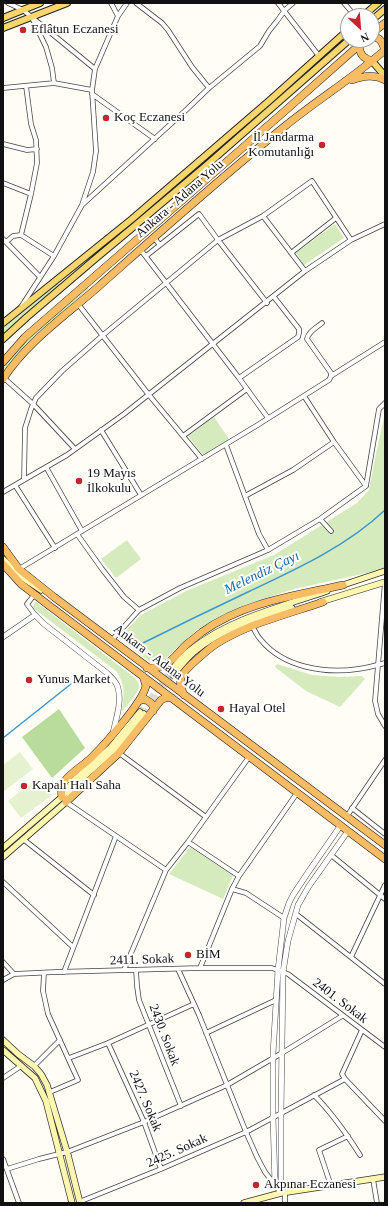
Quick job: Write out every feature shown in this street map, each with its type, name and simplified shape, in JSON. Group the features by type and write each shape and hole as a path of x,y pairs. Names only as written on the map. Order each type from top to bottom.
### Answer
{"highway":[{"path":"380,40 385,50"},
{"name":"Ankara - Adana Yolu","path":"3,362 25,337 356,48"},
{"path":"358,48 360,54 364,58 372,61"},
{"name":"Ankara - Adana Yolu","path":"4,378 13,365 32,344 259,147 294,119 346,82 385,50"},
{"path":"346,82 362,76 376,76 385,80"},
{"name":"Ankara - Adana Yolu","path":"3,546 20,569 54,597 184,696 385,845"},
{"name":"Ankara - Adana Yolu","path":"3,564 35,594 385,859"},
{"path":"147,668 159,668 168,663 187,644 202,632 242,610 286,596 343,585"},
{"path":"184,696 180,679 186,670 201,655 215,645 232,635 323,602"},
{"path":"143,676 146,686 139,701 113,735 92,757 67,779 61,789 64,799 119,753 161,700 165,698 172,698"},
{"path":"139,701 145,699 151,703 153,706 153,711"}],"main road":[{"path":"3,18 40,3"},
{"path":"3,28 32,18 67,3"},
{"path":"3,322 132,219 340,37"},
{"path":"3,339 89,264 208,164 340,48"},
{"path":"372,61 385,76"},
{"path":"3,559 40,590 54,597"},
{"path":"3,568 12,574"},
{"path":"385,572 248,617 228,626 192,648 171,674 195,652 211,640 250,621 293,608 323,602 385,582"},
{"path":"3,857 64,799 73,781 111,747 142,713"},
{"path":"3,848 64,799"},
{"path":"3,1040 34,1066 41,1074 50,1092 80,1203"},
{"path":"3,1050 35,1078 42,1091 46,1101 72,1203"},
{"path":"244,1203 263,1200 281,1193 385,1177"}],"street":[{"path":"8,3 23,10 95,69"},
{"path":"111,3 118,16"},
{"path":"18,310 54,256 82,205 93,172 96,151 92,92 95,69 118,16 126,3"},
{"path":"136,3 162,23 192,67 209,88"},
{"path":"278,3 320,56"},
{"path":"82,205 209,88 260,46 269,30 278,21 285,10 293,3"},
{"path":"32,18 46,47 52,68 54,83"},
{"path":"3,88 54,83 92,92 155,139"},
{"path":"20,235 31,194 37,163 35,134 31,124 26,86"},
{"path":"3,144 27,150 37,149"},
{"path":"24,480 25,428 36,398 103,335 218,240 263,216 312,181 351,240"},
{"path":"3,183 31,194"},
{"path":"146,256 199,214 267,303"},
{"path":"263,216 305,271"},
{"path":"291,253 336,218"},
{"path":"3,492 75,449 101,430 267,303 305,271 351,240 385,224"},
{"path":"40,277 4,240 20,235 54,256"},
{"path":"154,238 160,245"},
{"path":"140,250 268,418"},
{"path":"239,378 298,337 299,329 274,297"},
{"path":"78,304 202,459"},
{"path":"322,323 310,332 307,339 328,368 331,376"},
{"path":"20,569 304,396 329,380 331,376 385,342"},
{"path":"4,378 33,404 75,449"},
{"path":"184,436 247,389"},
{"path":"304,396 334,442 366,486"},
{"path":"111,640 139,610 180,588 268,550 320,519 366,486 379,409 385,403"},
{"path":"101,430 142,495"},
{"path":"245,496 293,470 334,442"},
{"path":"226,444 260,534 268,550"},
{"path":"46,467 82,531"},
{"path":"15,484 55,548"},
{"path":"320,519 331,531"},
{"path":"77,534 124,597 139,610"},
{"path":"385,582 376,702 378,714 385,726"},
{"path":"35,594 27,604 35,615 44,624 114,680 118,688 119,699 113,735"},
{"path":"3,637 35,615"},
{"path":"253,627 260,640 278,656 300,665 329,671 358,670 385,663"},
{"path":"119,753 206,817"},
{"path":"124,970 166,870 249,757"},
{"path":"347,816 385,760"},
{"path":"200,968 232,889 239,876 298,793"},
{"path":"64,799 166,870"},
{"path":"352,808 385,834"},
{"path":"275,1185 273,1058 278,970 284,918 288,903 341,825"},
{"path":"281,1193 283,972 288,941 298,905 309,886 348,831"},
{"path":"64,972 116,836"},
{"path":"23,839 94,895"},
{"path":"188,842 239,876"},
{"path":"331,855 381,894 385,899"},
{"path":"3,882 73,947"},
{"path":"351,957 385,885"},
{"path":"232,889 246,893 284,918"},
{"path":"296,914 385,984"},
{"path":"3,962 14,974"},
{"path":"178,968 246,1132 265,1172 281,1193 285,1203"},
{"name":"2411. Sokak","path":"3,980 14,974 178,968 272,968 283,972"},
{"name":"2430. Sokak","path":"136,970 139,1000 150,1024 181,1106"},
{"name":"2401. Sokak","path":"283,972 288,974 385,1047"},
{"path":"44,973 43,991 48,1014 78,1080 50,1092"},
{"path":"206,1033 276,1000"},
{"path":"69,1058 108,1043 194,1004"},
{"path":"7,1169 67,1152 144,1122 227,1085 342,1016"},
{"path":"362,1030 342,1074 385,1121"},
{"path":"34,1066 60,1040"},
{"name":"2427. Sokak","path":"108,1043 144,1122 161,1169"},
{"path":"3,1078 21,1066"},
{"name":"2425. Sokak","path":"80,1203 246,1132 345,1079"},
{"path":"314,1095 325,1106 348,1136 360,1155"},
{"path":"331,1186 319,1150 348,1136"},
{"path":"3,1159 19,1203"},
{"path":"373,1179 377,1203"}],"green space":[{"path":"335,224 344,238 304,265 296,253"},
{"path":"58,283 60,286 3,334 3,328"},
{"path":"86,287 89,289 24,347 3,375 3,363 17,346"},
{"path":"385,413 385,569 294,589 248,604 197,630 166,658 158,663 151,663 119,638 141,615 186,591 274,555 357,503 369,490"},
{"path":"214,417 229,439 203,455 188,436"},
{"path":"127,540 141,559 116,578 101,559"},
{"path":"36,602 135,678 139,684 138,690 122,712 124,690 116,671 32,607"},
{"path":"277,664 312,675 339,677 362,676 365,679 340,707 306,691 275,667"},
{"path":"59,709 85,748 52,778 22,737"},
{"path":"20,752 33,769 3,792 3,765"},
{"path":"39,777 52,795 21,818 8,801"},
{"path":"190,847 233,875 223,899 169,874"}],"waterway":[{"name":"Melendiz Çayı","path":"141,644 321,556 354,535 385,510"},
{"name":"Melendiz Çayı","path":"3,738 81,676"}],"tunnel":[{"path":"140,712 170,672"},
{"path":"144,714 173,675"}],"place":[{"name":"Eflâtun Eczanesi","path":"23,30"},
{"name":"Koç Eczanesi","path":"106,118"},
{"name":"İl Jandarma Komutanlığı","path":"322,145"},
{"name":"19 Mayıs İlkokulu","path":"79,481"},
{"name":"Yunus Market","path":"29,680"},
{"name":"Hayal Otel","path":"221,709"},
{"name":"Kapalı Halı Saha","path":"24,786"},
{"name":"BİM","path":"188,955"},
{"name":"Akpınar Eczanesi","path":"256,1185"}]}
